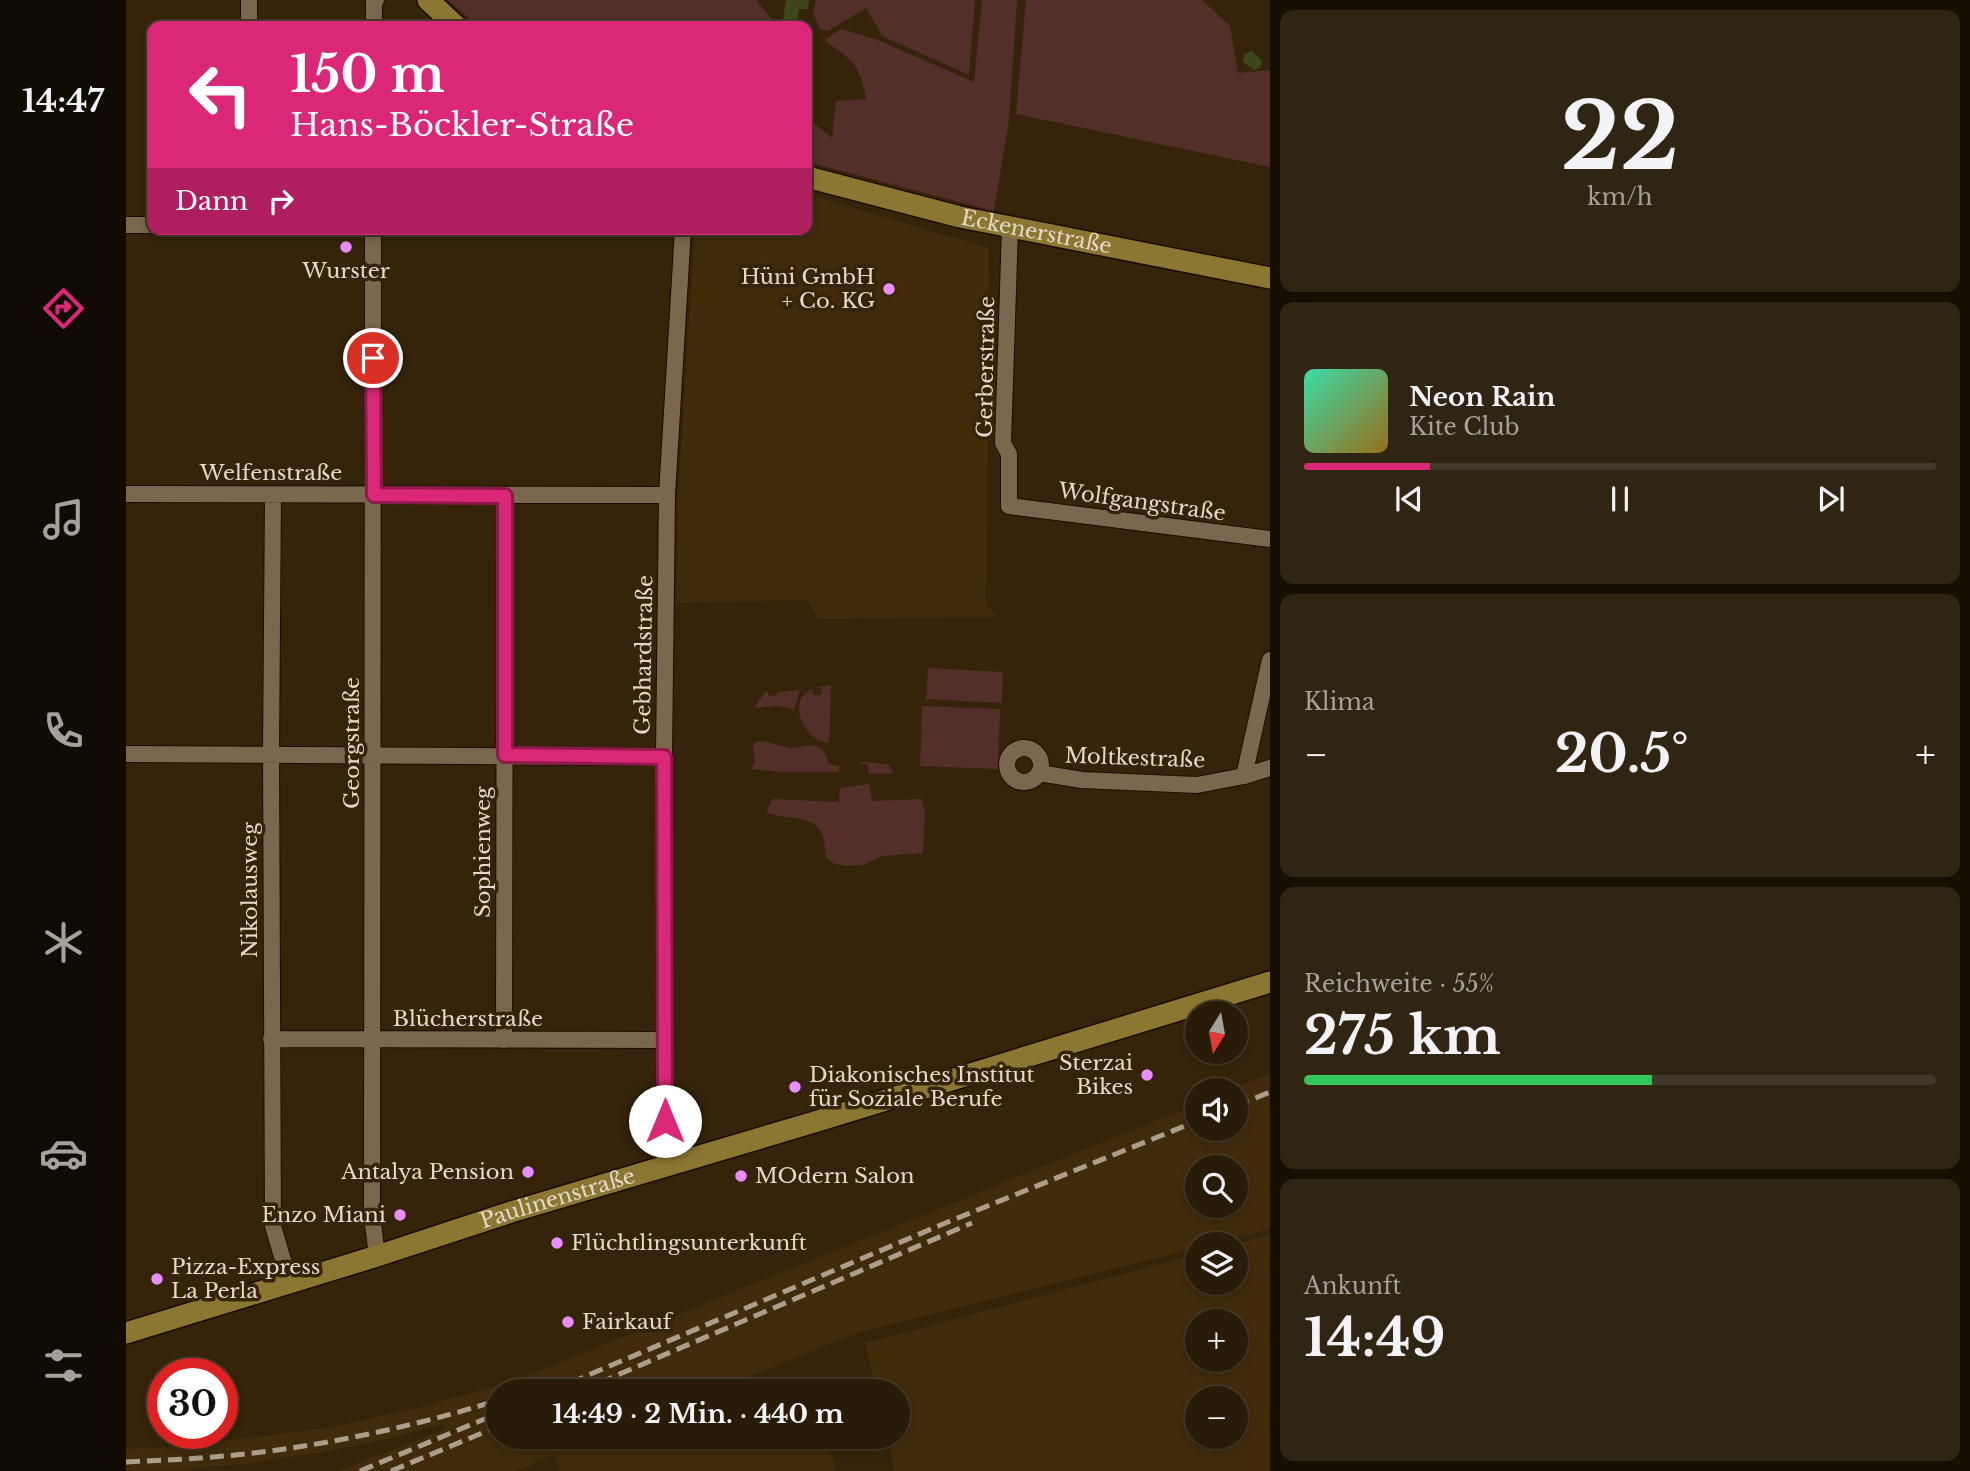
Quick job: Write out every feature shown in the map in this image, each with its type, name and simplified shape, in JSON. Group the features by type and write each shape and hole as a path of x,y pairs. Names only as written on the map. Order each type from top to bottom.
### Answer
{"main road":[{"path":"428,0 451,21"},
{"name":"Eckenerstraße","path":"812,178 920,208 1010,228 1270,278"},
{"name":"Paulinenstraße","path":"126,1333 289,1284 511,1212 1270,982"}],"street":[{"path":"249,0 249,21"},
{"path":"374,21 376,0"},
{"path":"126,225 147,225"},
{"name":"Gerberstraße","path":"1009,506 1009,454 1003,443 1010,228"},
{"name":"Georgstraße","path":"373,235 372,1216 377,1256"},
{"name":"Gebhardstraße","path":"665,1165 664,757 667,495 683,235"},
{"name":"Welfenstraße","path":"126,494 667,495"},
{"name":"Nikolausweg","path":"273,495 273,1226 289,1284"},
{"name":"Sophienweg","path":"504,1040 505,496"},
{"name":"Wolfgangstraße","path":"1009,506 1270,540"},
{"path":"1244,776 1270,660"},
{"path":"126,754 664,757"},
{"name":"Moltkestraße","path":"1039,773 1082,780 1197,785 1270,768"},
{"name":"Blücherstraße","path":"271,1040 664,1040"}],"shaded area":[{"path":"448,0 756,0 773,21 472,21"},
{"path":"786,0 809,0 808,9 799,9 797,21 783,19"},
{"path":"816,0 975,0 969,75 882,36 866,8 828,31 820,29 813,13"},
{"path":"982,0 1017,0 1009,120 994,211 812,163 812,122 832,138 836,101 866,99 854,64 824,40 841,29 878,40 974,82"},
{"path":"1026,0 1202,0 1230,26 1238,73 1270,70 1270,167 1016,114"},
{"path":"1252,51 1262,61 1260,68 1254,70 1243,62 1244,54"},
{"path":"812,195 989,248 986,605 998,617 818,619 807,600 677,603 678,500 695,235 812,235"},
{"path":"928,668 1003,672 1002,703 926,699"},
{"path":"831,685 829,743 812,736 801,719 799,710 804,694 813,689 813,695 821,695 822,688 815,688"},
{"path":"800,690 794,710 779,706 754,708 765,692 768,692 769,696 777,695 778,692"},
{"path":"922,706 1000,709 998,769 920,766"},
{"path":"762,741 791,748 817,746 825,753 829,764 839,766 839,772 751,769 755,762 753,746"},
{"path":"861,762 888,764 893,773 869,774 867,764"},
{"path":"869,784 872,801 922,799 925,812 923,853 882,856 864,865 845,866 833,863 825,857 821,831 815,825 766,812 773,799 839,802 840,788"},
{"path":"1270,1074 1270,1229 1248,1234 1248,1232 1185,1232 1185,1251 857,1333 744,1379 518,1379 1185,1109 1185,1141 1248,1141 1248,1083"},
{"path":"1270,1235 1270,1471 895,1471 890,1449 910,1449 910,1379 873,1379 865,1343 1185,1257 1185,1295 1248,1295 1248,1241"},
{"path":"486,1388 486,1449 830,1449 836,1471 557,1471 560,1470 554,1455 515,1471 338,1471 445,1429 444,1424 325,1452 245,1464 179,1470 126,1471 126,1449 238,1449 238,1439 327,1428 417,1408"}],"railway":[{"path":"1248,1101 1270,1092"},
{"path":"579,1379 943,1224 1185,1126"},
{"path":"608,1379 972,1223"},
{"path":"126,1462 238,1455 316,1444 408,1425 486,1404"},
{"path":"360,1471 486,1418"},
{"path":"391,1471 486,1431"}],"place":[{"name":"Wurster","path":"346,247"},
{"name":"Hüni GmbH + Co. KG","path":"889,289"},
{"name":"Sterzai Bikes","path":"1147,1075"},
{"name":"Diakonisches Institut für Soziale Berufe","path":"795,1087"},
{"name":"Antalya Pension","path":"528,1172"},
{"name":"MOdern Salon","path":"741,1176"},
{"name":"Enzo Miani","path":"400,1215"},
{"name":"Flüchtlingsunterkunft","path":"557,1243"},
{"name":"Pizza-Express La Perla","path":"157,1279"},
{"name":"Fairkauf","path":"568,1322"}],"route":[{"path":"373,358 374,495 505,496 505,755 664,757 665,1121"}]}
